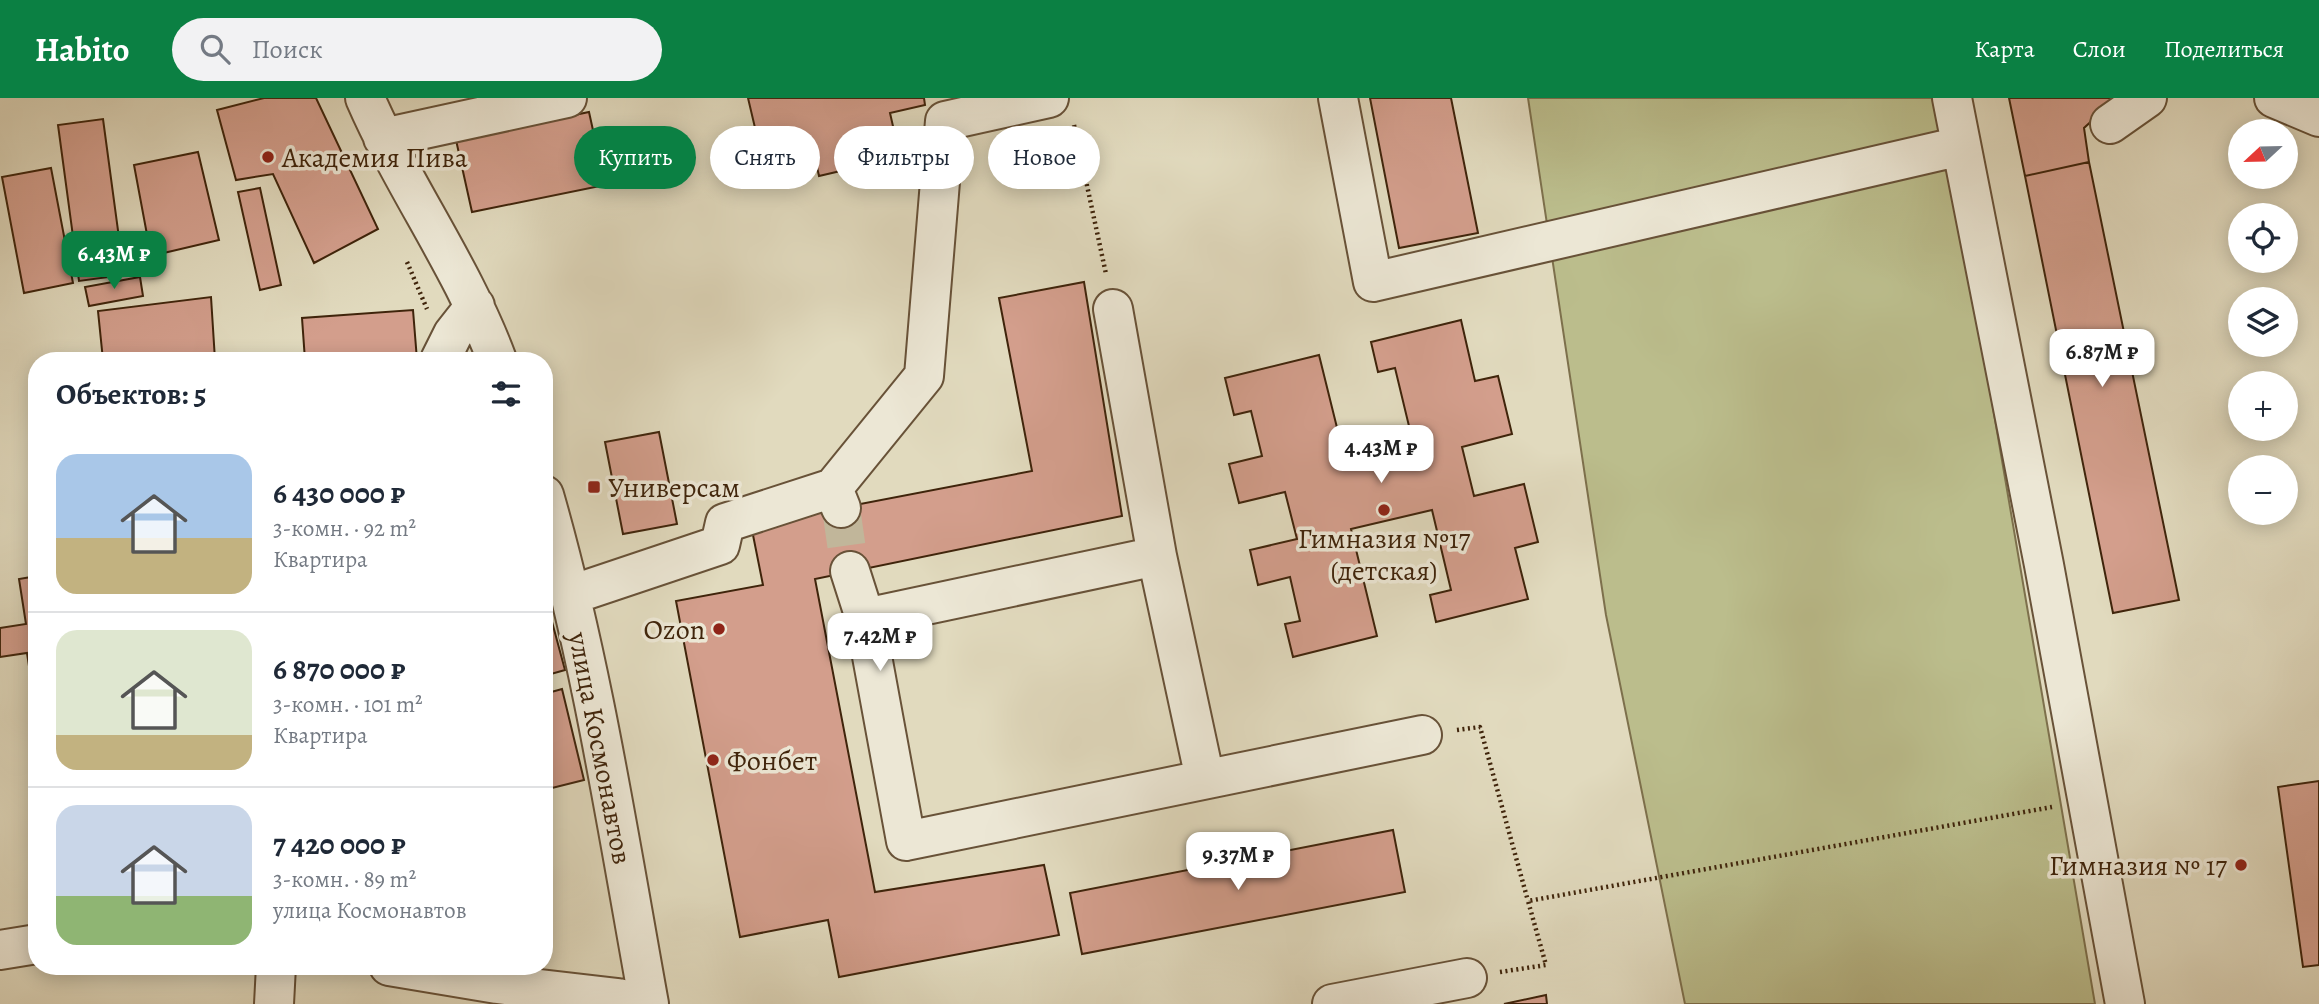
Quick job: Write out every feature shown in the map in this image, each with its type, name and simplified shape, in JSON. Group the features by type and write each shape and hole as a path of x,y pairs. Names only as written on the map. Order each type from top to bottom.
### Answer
{"street":[{"path":"365,98 383,138 475,306 494,352"},
{"path":"383,138 566,98"},
{"path":"1338,98 1373,282 1961,146"},
{"path":"1952,98 2125,1004"},
{"path":"2110,124 2147,98"},
{"path":"2274,98 2319,117"},
{"path":"557,589 720,545 725,523 837,498 924,376 945,121 1061,111"},
{"path":"444,352 453,334 475,306"},
{"path":"1113,309 1157,556 1205,779"},
{"name":"улица Космонавтов","path":"553,527 557,541 557,589 598,719 649,1004"},
{"path":"865,618 1157,556"},
{"path":"850,571 865,618 906,841 1422,735"},
{"path":"0,950 28,945"},
{"path":"274,1004 276,975"},
{"path":"423,975 495,994 618,998 643,1004"},
{"path":"1332,1004 1467,978"}],"path":[{"path":"1061,111 1113,309"},
{"path":"1422,735 1480,727 1546,965 1467,978"},
{"path":"1528,901 2088,801"}],"green space":[{"path":"1528,98 1940,98 2095,1004 1685,1004 1606,615"}],"building":[{"path":"264,98 316,98 378,229 314,263 273,174 236,180 217,110"},
{"path":"748,98 924,98 925,105 890,113 893,126 834,126 834,173 820,176 820,126 755,126"},
{"path":"1370,98 1451,98 1478,233 1399,248"},
{"path":"2009,98 2117,98 2084,128 2089,162 2025,176"},
{"path":"589,112 592,126 574,126 574,189 585,189 472,212 456,140"},
{"path":"103,119 124,275 79,281 58,125"},
{"path":"198,152 219,240 151,256 134,165"},
{"path":"2089,162 2179,600 2113,613 2025,176"},
{"path":"51,168 73,283 24,293 2,177"},
{"path":"260,188 281,285 260,290 238,192"},
{"path":"140,277 143,296 89,306 85,287"},
{"path":"1084,282 1122,516 815,579 875,892 1044,865 1059,935 839,977 828,920 740,937 676,601 763,585 751,525 1032,471 999,298"},
{"path":"211,297 214,352 102,352 98,311"},
{"path":"413,310 416,352 304,352 302,318"},
{"path":"1461,320 1475,381 1498,376 1512,434 1462,447 1474,496 1524,484 1538,542 1515,548 1528,599 1436,622 1430,595 1451,590 1432,510 1351,529 1377,636 1293,657 1285,624 1300,621 1290,577 1258,585 1250,550 1297,539 1285,492 1239,503 1229,464 1262,456 1251,411 1234,415 1225,378 1319,355 1347,468 1415,451 1395,368 1378,372 1371,342"},
{"path":"659,432 677,524 623,534 605,442"},
{"path":"28,578 28,660 27,653 0,657 0,628 26,624 19,579"},
{"path":"553,626 565,670 553,673"},
{"path":"562,689 584,780 553,788 553,692"},
{"path":"2319,781 2319,965 2303,967 2278,787"},
{"path":"1393,830 1405,892 1082,954 1070,893"},
{"path":"1546,995 1547,1004 1504,1004"}],"tunnel":[{"path":"841,508 850,571"}],"place":[{"name":"Академия Пива","path":"268,157"},
{"name":"Универсам","path":"594,487"},
{"name":"Гимназия №17 (детская)","path":"1384,510"},
{"name":"Ozon","path":"719,629"},
{"name":"Фонбет","path":"713,760"},
{"name":"Гимназия № 17","path":"2241,865"}]}
